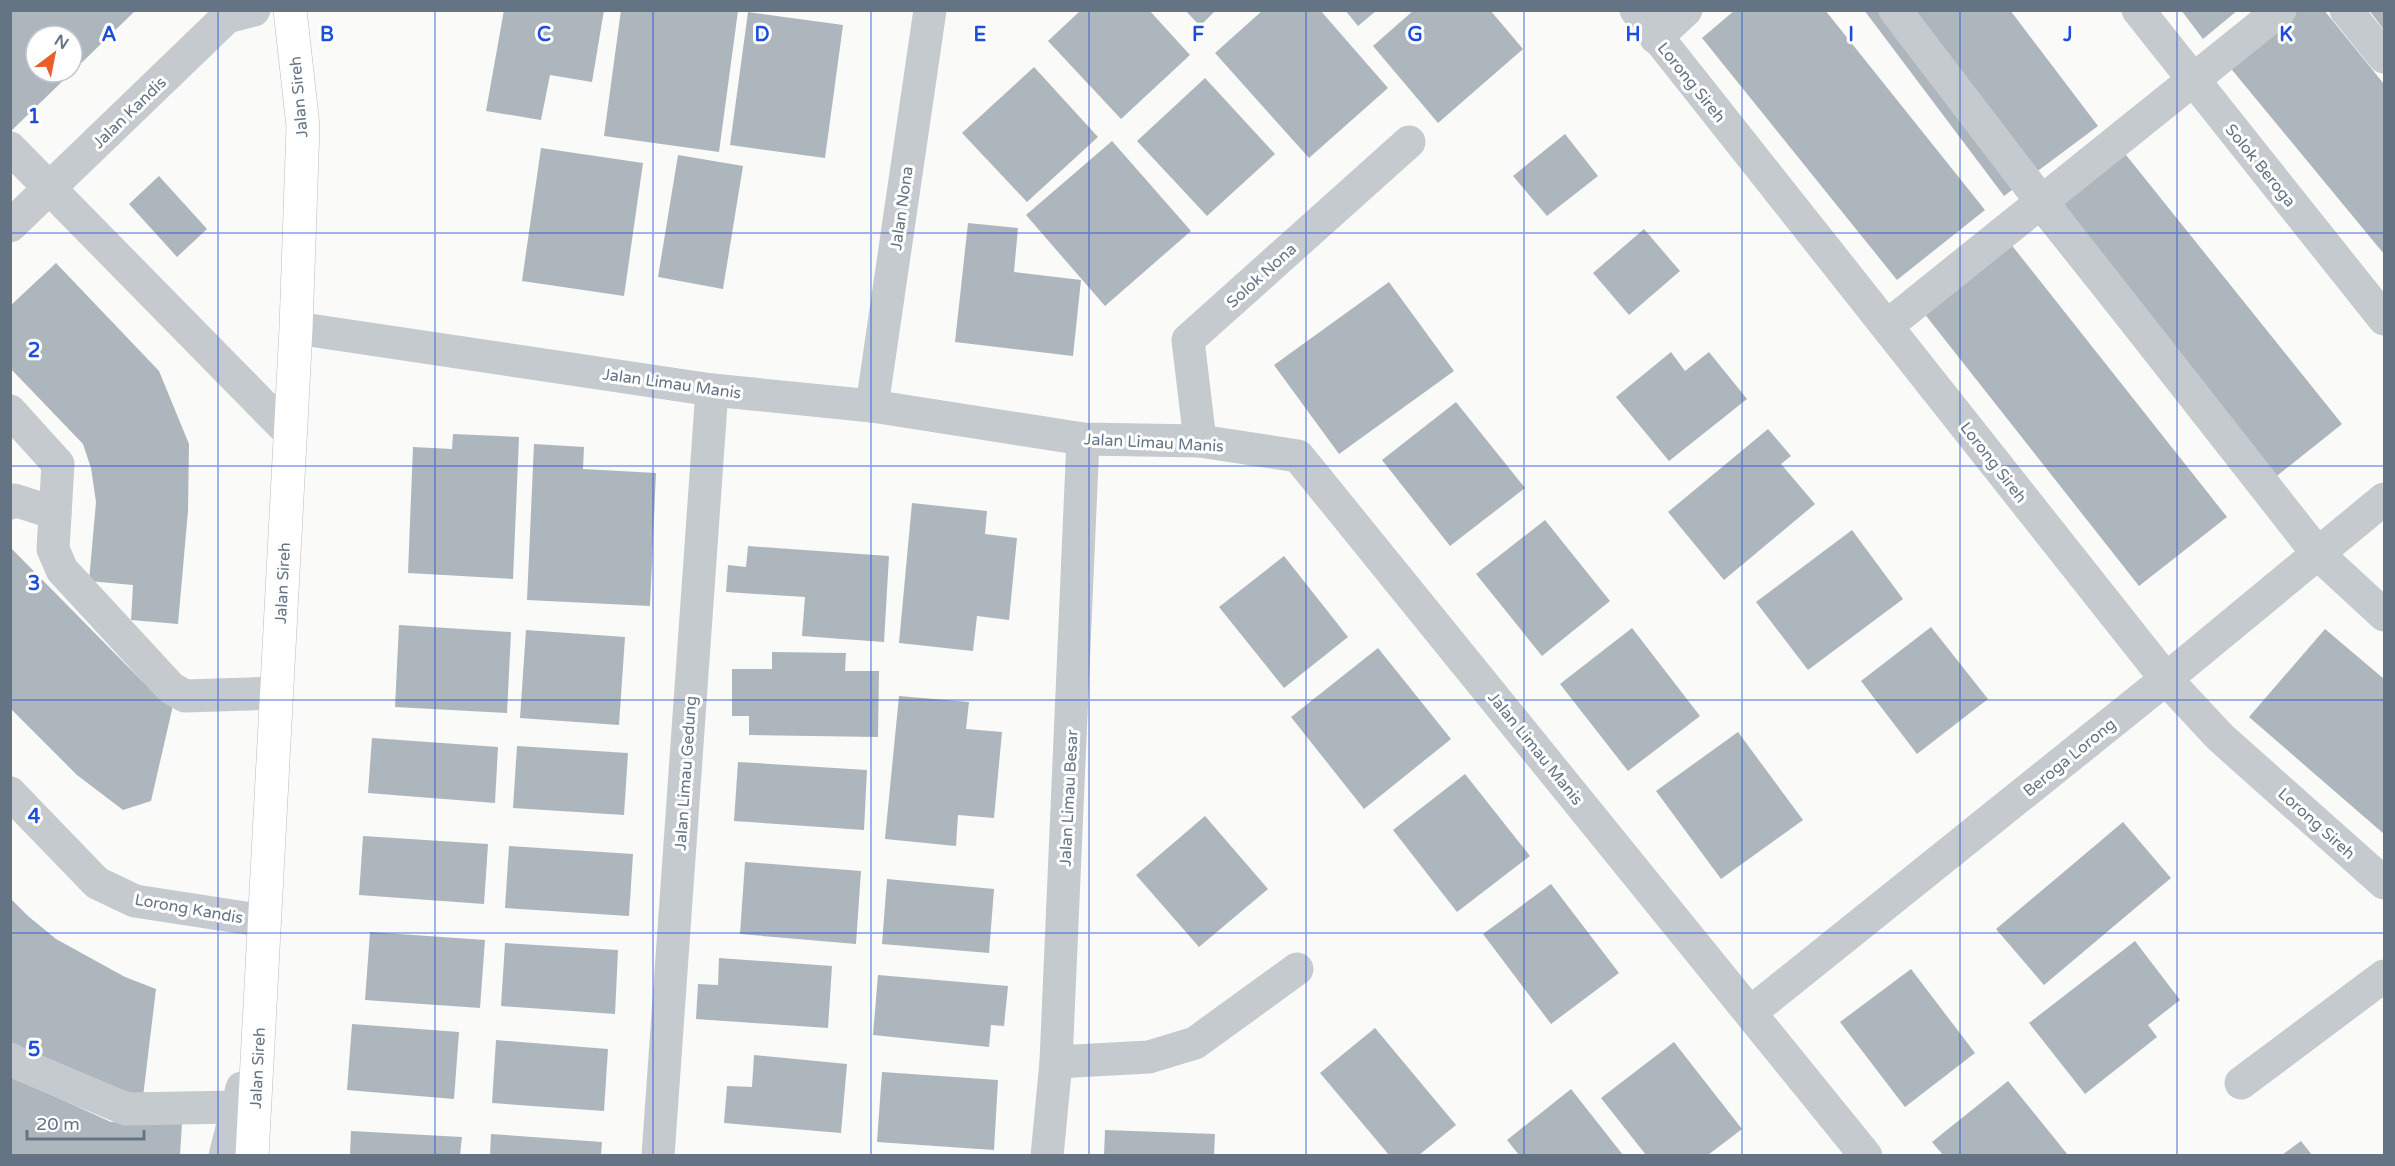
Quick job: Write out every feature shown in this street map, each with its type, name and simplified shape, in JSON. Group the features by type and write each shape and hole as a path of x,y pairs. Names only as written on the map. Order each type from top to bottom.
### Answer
{"highway":[{"name":"Jalan Sireh","path":"252,1155 291,434 303,126 290,10"}],"street":[{"name":"Jalan Kandis","path":"10,226 227,17 254,10"},
{"name":"Jalan Nona","path":"872,406 930,10"},
{"name":"Lorong Sireh","path":"1636,10 2166,679 2220,737 2385,884"},
{"path":"1656,38 1686,10"},
{"path":"1895,10 2041,201 2318,554 2385,615"},
{"name":"Solok Beroga","path":"2138,10 2193,82 2385,319"},
{"path":"1887,326 2280,10"},
{"path":"2346,10 2385,57"},
{"name":"Solok Nona","path":"1200,441 1188,340 1408,142"},
{"path":"10,148 291,434"},
{"name":"Jalan Limau Manis","path":"296,328 712,390 872,406 1083,439 1200,441 1298,456 1866,1155"},
{"name":"Jalan Limau Gedung","path":"658,1155 712,390"},
{"path":"10,411 58,464 53,549 62,570 171,688 185,696 276,693"},
{"name":"Jalan Limau Besar","path":"1047,1155 1056,1062 1083,439"},
{"name":"Beroga Lorong","path":"1751,1012 2166,679 2385,499"},
{"path":"10,503 14,500 55,513"},
{"name":"Lorong Kandis","path":"10,793 97,883 135,901 265,921"},
{"path":"1056,1062 1149,1057 1195,1043 1297,969"},
{"path":"2241,1083 2385,976"},
{"path":"225,1155 236,1107 259,1032"},
{"path":"10,1059 126,1109 236,1107"}],"building":[{"path":"10,10 136,10 84,60 84,24 24,24 24,84 60,84 10,132"},
{"path":"504,10 604,10 592,82 550,75 541,120 486,111"},
{"path":"621,10 738,11 719,152 604,136"},
{"path":"1081,10 1149,10 1190,55 1121,119 1048,41"},
{"path":"1185,10 1216,10 1200,26"},
{"path":"1263,10 1320,10 1388,88 1309,158 1215,53"},
{"path":"1345,10 1377,10 1358,26"},
{"path":"1414,10 1490,10 1523,49 1438,123 1373,46"},
{"path":"1735,10 1825,10 1985,210 1897,280 1702,38"},
{"path":"1864,10 2010,10 2098,126 2004,196"},
{"path":"2181,10 2238,10 2203,39"},
{"path":"2295,10 2324,10 2384,84 2384,254 2228,65"},
{"path":"2369,10 2384,10 2384,30"},
{"path":"748,12 843,25 825,158 730,145"},
{"path":"1034,67 1098,137 1027,202 962,133"},
{"path":"1205,78 1275,154 1207,216 1137,141"},
{"path":"1565,134 1598,176 1547,216 1513,176"},
{"path":"1112,141 1191,231 1105,306 1026,215"},
{"path":"541,148 643,163 624,296 522,281"},
{"path":"2122,150 2342,424 2253,495 2034,220"},
{"path":"678,155 743,166 723,289 658,277"},
{"path":"159,176 207,229 177,257 129,204"},
{"path":"968,223 1018,228 1014,272 1081,280 1073,356 955,342"},
{"path":"1644,229 1680,271 1629,315 1593,273"},
{"path":"2010,243 2227,517 2139,586 1923,312"},
{"path":"56,263 159,371 189,444 188,511 178,624 131,620 133,585 89,581 96,502 91,468 83,444 10,368 10,306"},
{"path":"1389,282 1454,371 1339,454 1274,365"},
{"path":"1671,352 1685,371 1709,352 1747,399 1669,461 1616,397"},
{"path":"1456,402 1525,488 1450,546 1382,460"},
{"path":"1768,429 1791,456 1781,464 1815,504 1724,580 1668,512"},
{"path":"453,434 519,437 513,579 408,573 413,447 452,449"},
{"path":"534,444 584,447 583,469 656,473 650,606 527,600"},
{"path":"912,503 987,511 985,534 1017,538 1009,620 977,616 973,651 899,643"},
{"path":"1545,520 1610,601 1542,656 1476,574"},
{"path":"1852,530 1903,599 1808,670 1756,602"},
{"path":"748,546 889,556 884,642 802,636 805,597 726,592 728,565 746,567"},
{"path":"10,547 142,681 174,701 151,801 123,810 77,775 10,708"},
{"path":"1284,556 1348,637 1284,688 1219,607"},
{"path":"399,625 511,632 507,713 395,707"},
{"path":"1931,627 1988,699 1917,754 1861,681"},
{"path":"1632,628 1700,716 1628,771 1560,684"},
{"path":"2325,629 2384,679 2384,834 2249,717"},
{"path":"526,630 625,637 619,725 520,718"},
{"path":"1378,648 1451,739 1364,809 1291,717"},
{"path":"772,652 846,653 845,671 879,671 878,737 749,735 749,716 732,716 732,669 772,669"},
{"path":"899,696 969,702 966,729 1002,732 994,818 958,815 956,846 885,839"},
{"path":"1738,732 1803,820 1721,879 1656,791"},
{"path":"372,738 498,747 495,803 368,793"},
{"path":"517,746 628,753 624,815 513,808"},
{"path":"738,762 867,770 864,830 734,821"},
{"path":"1465,774 1530,856 1457,912 1393,830"},
{"path":"1205,816 1268,889 1199,947 1136,875"},
{"path":"2123,822 2171,878 2044,985 1996,929"},
{"path":"363,836 488,844 484,904 359,895"},
{"path":"509,846 633,854 629,916 505,908"},
{"path":"745,862 861,871 856,944 740,934"},
{"path":"887,879 994,889 989,953 882,944"},
{"path":"1551,884 1619,973 1551,1024 1483,934"},
{"path":"10,898 56,939 125,977 156,989 143,1097 78,1075 10,1042"},
{"path":"370,932 485,940 480,1008 365,1000"},
{"path":"2135,941 2180,1000 2148,1025 2157,1037 2085,1094 2029,1023"},
{"path":"505,943 618,950 615,1014 501,1006"},
{"path":"719,958 832,966 828,1028 696,1019 698,984 718,985"},
{"path":"1911,969 1975,1053 1905,1107 1840,1022"},
{"path":"878,975 1008,986 1004,1026 991,1025 989,1047 873,1035"},
{"path":"352,1024 459,1032 454,1099 347,1090"},
{"path":"1375,1028 1456,1125 1419,1155 1389,1155 1320,1073"},
{"path":"496,1040 608,1049 604,1111 492,1103"},
{"path":"1674,1042 1742,1129 1708,1155 1646,1155 1601,1098"},
{"path":"754,1055 847,1064 841,1133 724,1123 727,1086 752,1087"},
{"path":"882,1072 998,1080 994,1150 877,1142"},
{"path":"10,1076 111,1122 182,1123 180,1155 10,1155"},
{"path":"2008,1081 2068,1155 1943,1155 1932,1142"},
{"path":"1571,1089 1623,1155 1519,1155 1507,1140"},
{"path":"1105,1130 1215,1134 1214,1155 1104,1155"},
{"path":"351,1131 462,1137 460,1155 350,1155"},
{"path":"491,1134 602,1142 601,1155 490,1155"},
{"path":"2301,1141 2312,1155 2282,1155"}]}
